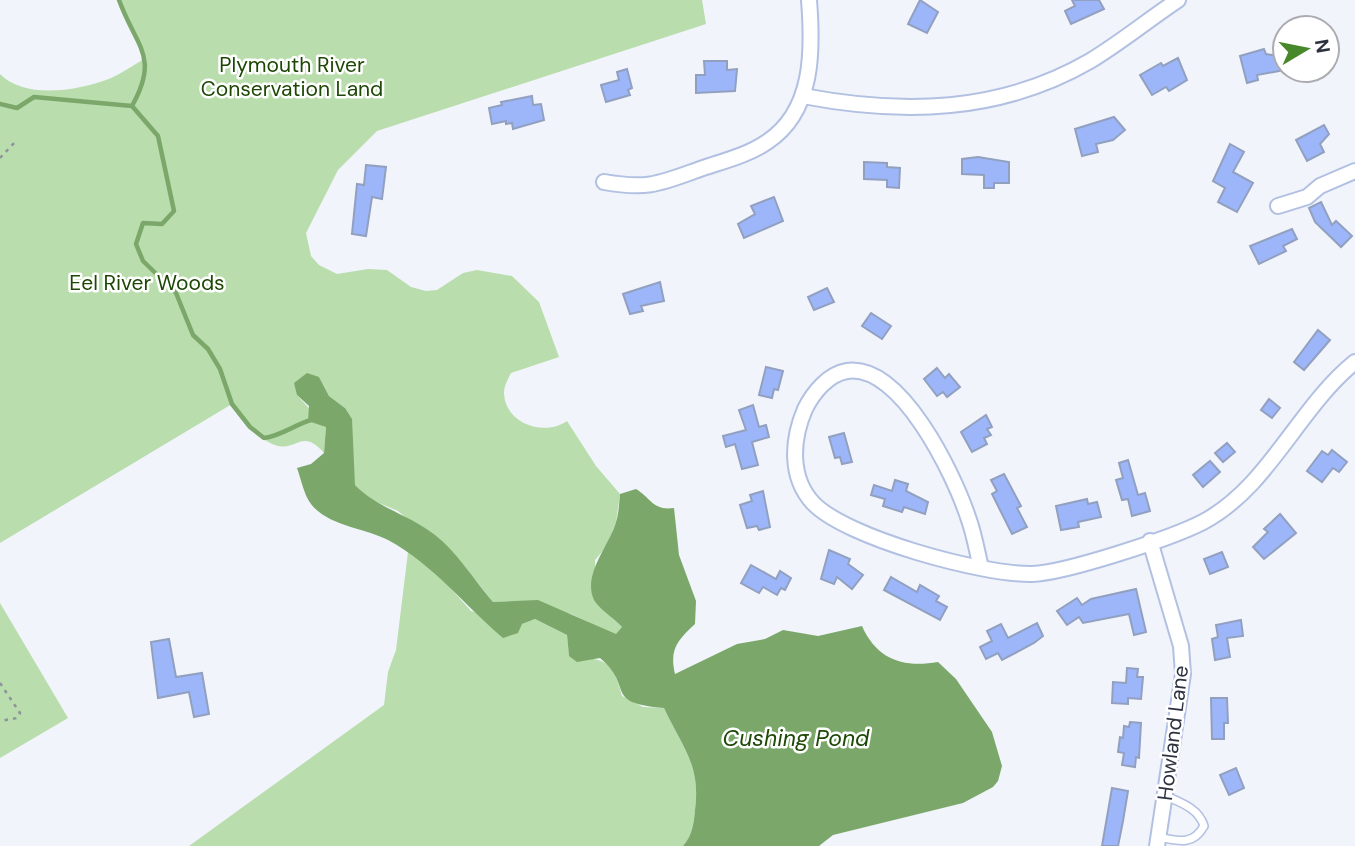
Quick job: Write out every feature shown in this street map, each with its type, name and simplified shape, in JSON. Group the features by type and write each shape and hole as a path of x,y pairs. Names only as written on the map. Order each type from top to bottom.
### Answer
{"street":[{"path":"604,182 637,188 658,184 753,150 782,129 803,96 811,44 809,0"},
{"path":"803,96 893,109 942,108 995,98 1038,85 1088,61 1178,0"},
{"path":"1278,206 1307,197 1320,186 1355,172"},
{"path":"981,568 969,519 956,486 918,419 892,390 873,375 847,371 834,375 808,403 795,438 797,470 813,502 849,526 946,559 981,568 1044,572 1150,541 1201,523 1224,509 1244,491 1332,384 1355,362"},
{"name":"Howland Lane","path":"1150,541 1181,646 1181,702 1158,842"}],"lane":[{"path":"1158,842 1185,842 1198,836 1204,826 1201,816 1194,810 1167,796"}],"path":[{"path":"0,158 15,142"},
{"path":"0,684 20,713 17,718 0,721"}],"green space":[{"name":"Eel River Woods","path":"119,0 702,0 706,24 377,131 338,170 306,233 311,256 319,265 337,274 368,269 387,270 411,287 426,291 437,290 463,273 477,270 512,276 539,302 559,357 511,373 504,390 506,404 518,420 527,425 548,428 567,421 596,466 620,494 616,522 607,546 595,560 596,603 622,627 616,635 571,614 516,601 493,602 465,567 398,511 367,498 355,485 345,408 329,396 319,377 297,395 326,427 324,453 310,442 282,447 268,442 251,428 232,404 0,543 0,74 22,87 66,90 106,80 146,58"},
{"path":"408,552 437,573 471,611 522,624 535,619 567,635 569,656 606,663 615,674 622,696 643,707 664,708 688,756 695,780 693,824 689,838 683,846 189,846 384,705 388,672 396,650"},
{"path":"0,603 68,718 0,758"}],"water":[{"name":"Cushing Pond","path":"307,373 319,377 329,396 345,408 352,419 355,485 373,500 435,535 458,558 493,602 538,600 616,634 622,627 594,600 592,580 598,560 616,522 620,494 636,489 661,508 674,508 679,555 696,601 695,624 674,651 675,674 737,644 765,639 783,630 818,636 862,626 875,647 884,654 914,664 938,662 956,679 992,732 1002,766 998,781 993,787 963,803 833,835 819,846 683,846 689,838 693,824 695,780 688,756 664,708 645,706 626,698 616,677 600,658 577,662 569,656 567,635 535,619 522,624 518,633 503,638 434,573 405,550 379,536 327,517 311,504 297,468 311,464 324,453 326,427 308,421 309,406 297,395 294,383"}],"building":[{"path":"920,0 938,12 927,33 908,24"},
{"path":"1072,0 1099,0 1104,9 1071,24 1065,11 1075,6"},
{"path":"1264,49 1266,54 1271,55 1271,72 1257,75 1258,80 1247,83 1240,56"},
{"path":"1178,58 1187,80 1169,91 1166,87 1152,95 1140,75 1161,63 1163,66"},
{"path":"704,61 727,61 727,70 737,69 735,91 696,93 696,75 705,75"},
{"path":"627,69 632,88 628,90 630,95 606,102 601,85 619,80 617,72"},
{"path":"532,96 533,105 541,104 544,120 513,129 512,123 506,124 506,121 492,124 489,108 502,105 501,102"},
{"path":"1114,117 1125,130 1113,140 1096,144 1098,152 1082,156 1075,129"},
{"path":"1324,125 1329,134 1320,144 1324,152 1307,161 1296,140"},
{"path":"1230,144 1244,152 1233,172 1253,183 1237,212 1218,202 1225,188 1213,181"},
{"path":"978,157 1009,162 1009,183 994,183 994,188 984,188 984,175 962,174 962,159"},
{"path":"864,162 887,163 887,167 900,168 899,188 887,187 887,180 864,179"},
{"path":"366,165 386,167 382,199 372,197 366,236 352,234 357,184 364,185"},
{"path":"774,197 783,221 744,238 738,224 755,214 751,206"},
{"path":"1321,202 1332,225 1336,221 1352,236 1341,247 1315,222 1309,208"},
{"path":"1292,229 1297,239 1283,246 1286,251 1259,264 1250,246"},
{"path":"660,282 664,301 641,306 643,311 630,314 623,294"},
{"path":"827,288 834,302 814,310 808,297"},
{"path":"871,313 891,326 882,339 862,326"},
{"path":"1318,330 1330,340 1304,370 1294,362"},
{"path":"766,367 783,371 778,390 774,389 772,398 759,395"},
{"path":"937,368 945,378 949,374 960,387 947,397 943,392 937,396 924,379"},
{"path":"1269,399 1280,408 1272,418 1261,410"},
{"path":"753,405 759,427 766,425 769,437 752,442 758,465 742,469 735,444 726,447 723,436 746,430 739,410"},
{"path":"986,415 992,427 987,429 991,435 984,438 987,444 972,452 961,432"},
{"path":"844,433 852,462 842,464 840,457 835,458 829,437"},
{"path":"1227,443 1235,452 1223,462 1215,453"},
{"path":"1332,450 1347,462 1339,472 1333,468 1322,482 1307,471 1322,451 1328,455"},
{"path":"1128,460 1138,495 1145,493 1150,511 1132,516 1128,499 1122,500 1116,480 1123,478 1119,463"},
{"path":"1210,461 1220,472 1203,487 1193,475"},
{"path":"1004,474 1021,506 1017,508 1027,527 1012,534 992,494 997,491 991,480"},
{"path":"895,480 908,484 906,491 928,502 925,514 904,507 902,512 883,506 885,499 871,495 874,485 892,491"},
{"path":"763,491 770,527 759,530 757,526 747,528 740,505 752,501 750,495"},
{"path":"1087,499 1088,504 1097,502 1101,517 1078,522 1079,527 1061,530 1056,506"},
{"path":"1280,514 1296,533 1264,559 1253,547 1268,532 1264,529"},
{"path":"829,550 850,559 848,564 863,575 852,589 837,577 834,584 821,579"},
{"path":"1222,552 1228,567 1210,574 1204,559"},
{"path":"751,565 776,579 780,571 791,578 785,590 781,588 777,595 763,587 759,593 741,583"},
{"path":"891,577 917,592 920,585 939,596 936,601 947,607 940,620 884,590"},
{"path":"1136,589 1146,632 1134,635 1129,614 1083,623 1079,617 1067,625 1057,611 1077,598 1082,605 1091,599"},
{"path":"1241,620 1243,636 1227,638 1230,657 1215,660 1212,639 1218,637 1216,625"},
{"path":"1037,623 1043,636 1034,643 1002,660 998,653 986,659 980,647 992,641 987,631 1001,624 1008,638"},
{"path":"169,639 176,677 202,673 209,714 194,717 189,692 158,698 151,642"},
{"path":"1127,668 1138,669 1137,677 1143,677 1141,699 1128,698 1128,704 1112,703 1113,682 1126,683"},
{"path":"1211,698 1227,698 1228,723 1224,723 1224,739 1212,739"},
{"path":"1130,722 1141,723 1139,758 1136,757 1135,767 1122,765 1124,753 1118,752 1124,726 1129,727"},
{"path":"1236,768 1244,788 1229,795 1220,775"},
{"path":"1112,788 1128,791 1123,821 1118,846 1102,846"}],"waterway":[{"path":"119,0 145,63 140,89 132,106 158,136 174,211 162,224 143,223 136,244 143,261 176,293 193,335 208,349 220,369 232,404 250,427 264,438 311,420"},
{"path":"0,104 17,108 34,97 132,106"}],"park label":[{"name":"Plymouth River Conservation Land","path":"292,77"}]}
